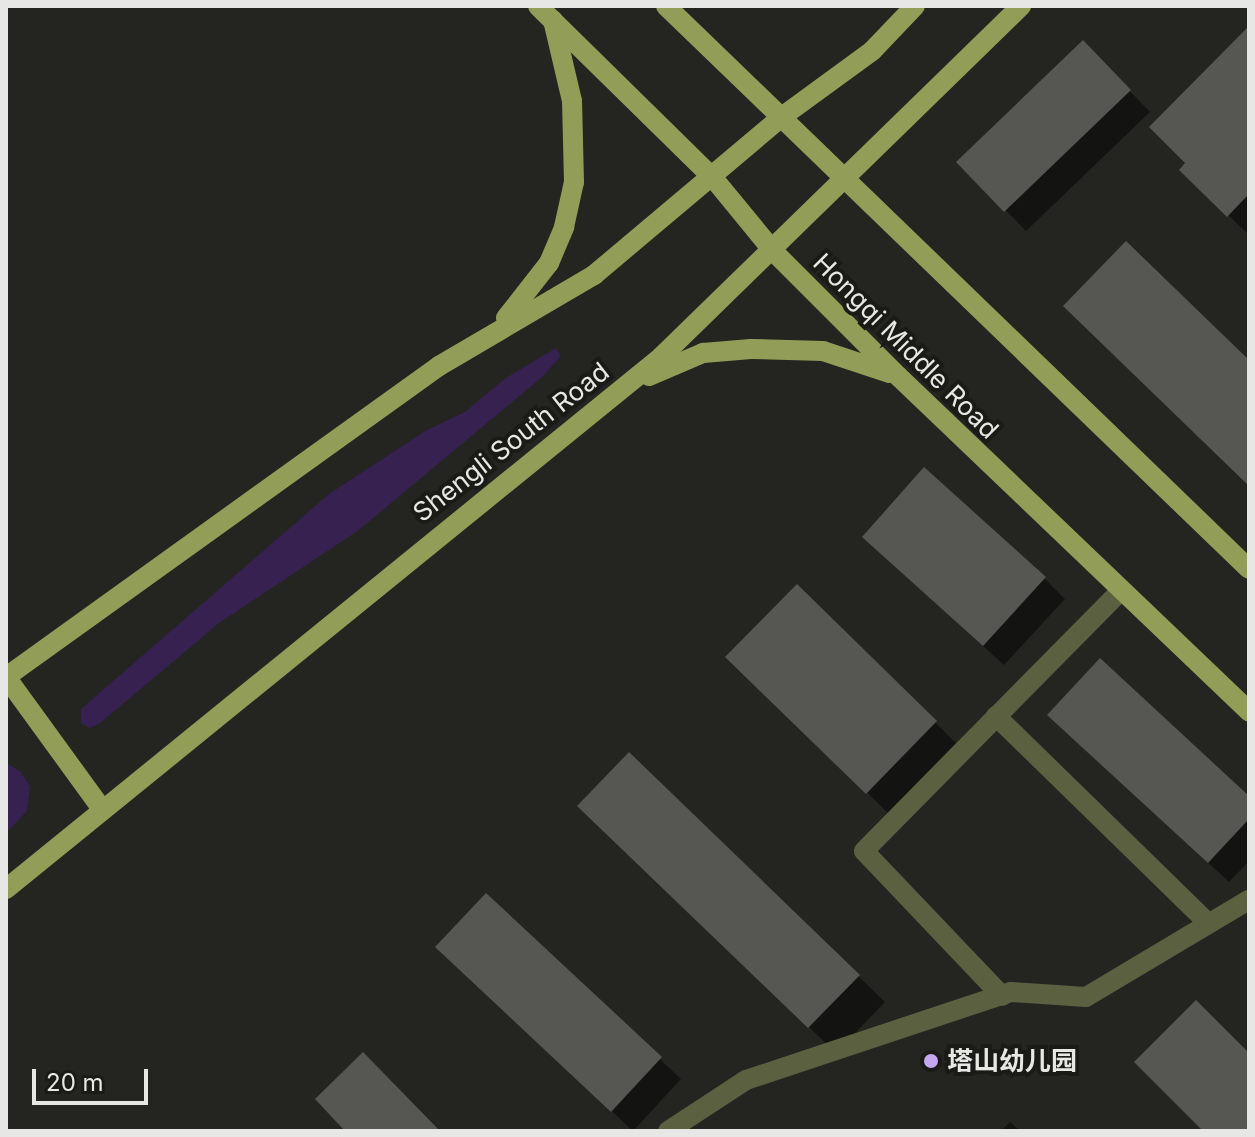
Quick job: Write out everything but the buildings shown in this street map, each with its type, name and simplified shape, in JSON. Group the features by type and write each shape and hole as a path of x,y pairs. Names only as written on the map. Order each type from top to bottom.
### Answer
{"main road":[{"path":"666,6 1249,569"},
{"path":"102,809 6,677 492,333 594,275 714,179 783,116 872,51 915,6"},
{"name":"Shengli South Road","path":"6,889 610,397 774,252 845,177 1021,6"},
{"path":"492,333 549,263 564,227 574,182 572,101 546,13"},
{"name":"Hongqi Middle Road","path":"546,13 714,179 774,252 898,376 1249,712"},
{"path":"610,397 703,353 751,349 823,351 898,376"}],"street":[{"path":"1002,996 864,851 1121,590"},
{"path":"996,716 1207,922"},
{"path":"668,1131 746,1080 1002,996 1054,992 1086,997 1207,922 1249,900"}],"shaded area":[{"path":"556,348 561,356 542,377 359,530 219,623 99,724 89,728 81,723 81,709 329,494 427,430 465,412 506,378"},
{"path":"6,763 21,772 30,787 27,811 6,833"}],"place":[{"name":"塔山幼儿园","path":"931,1061"}]}
